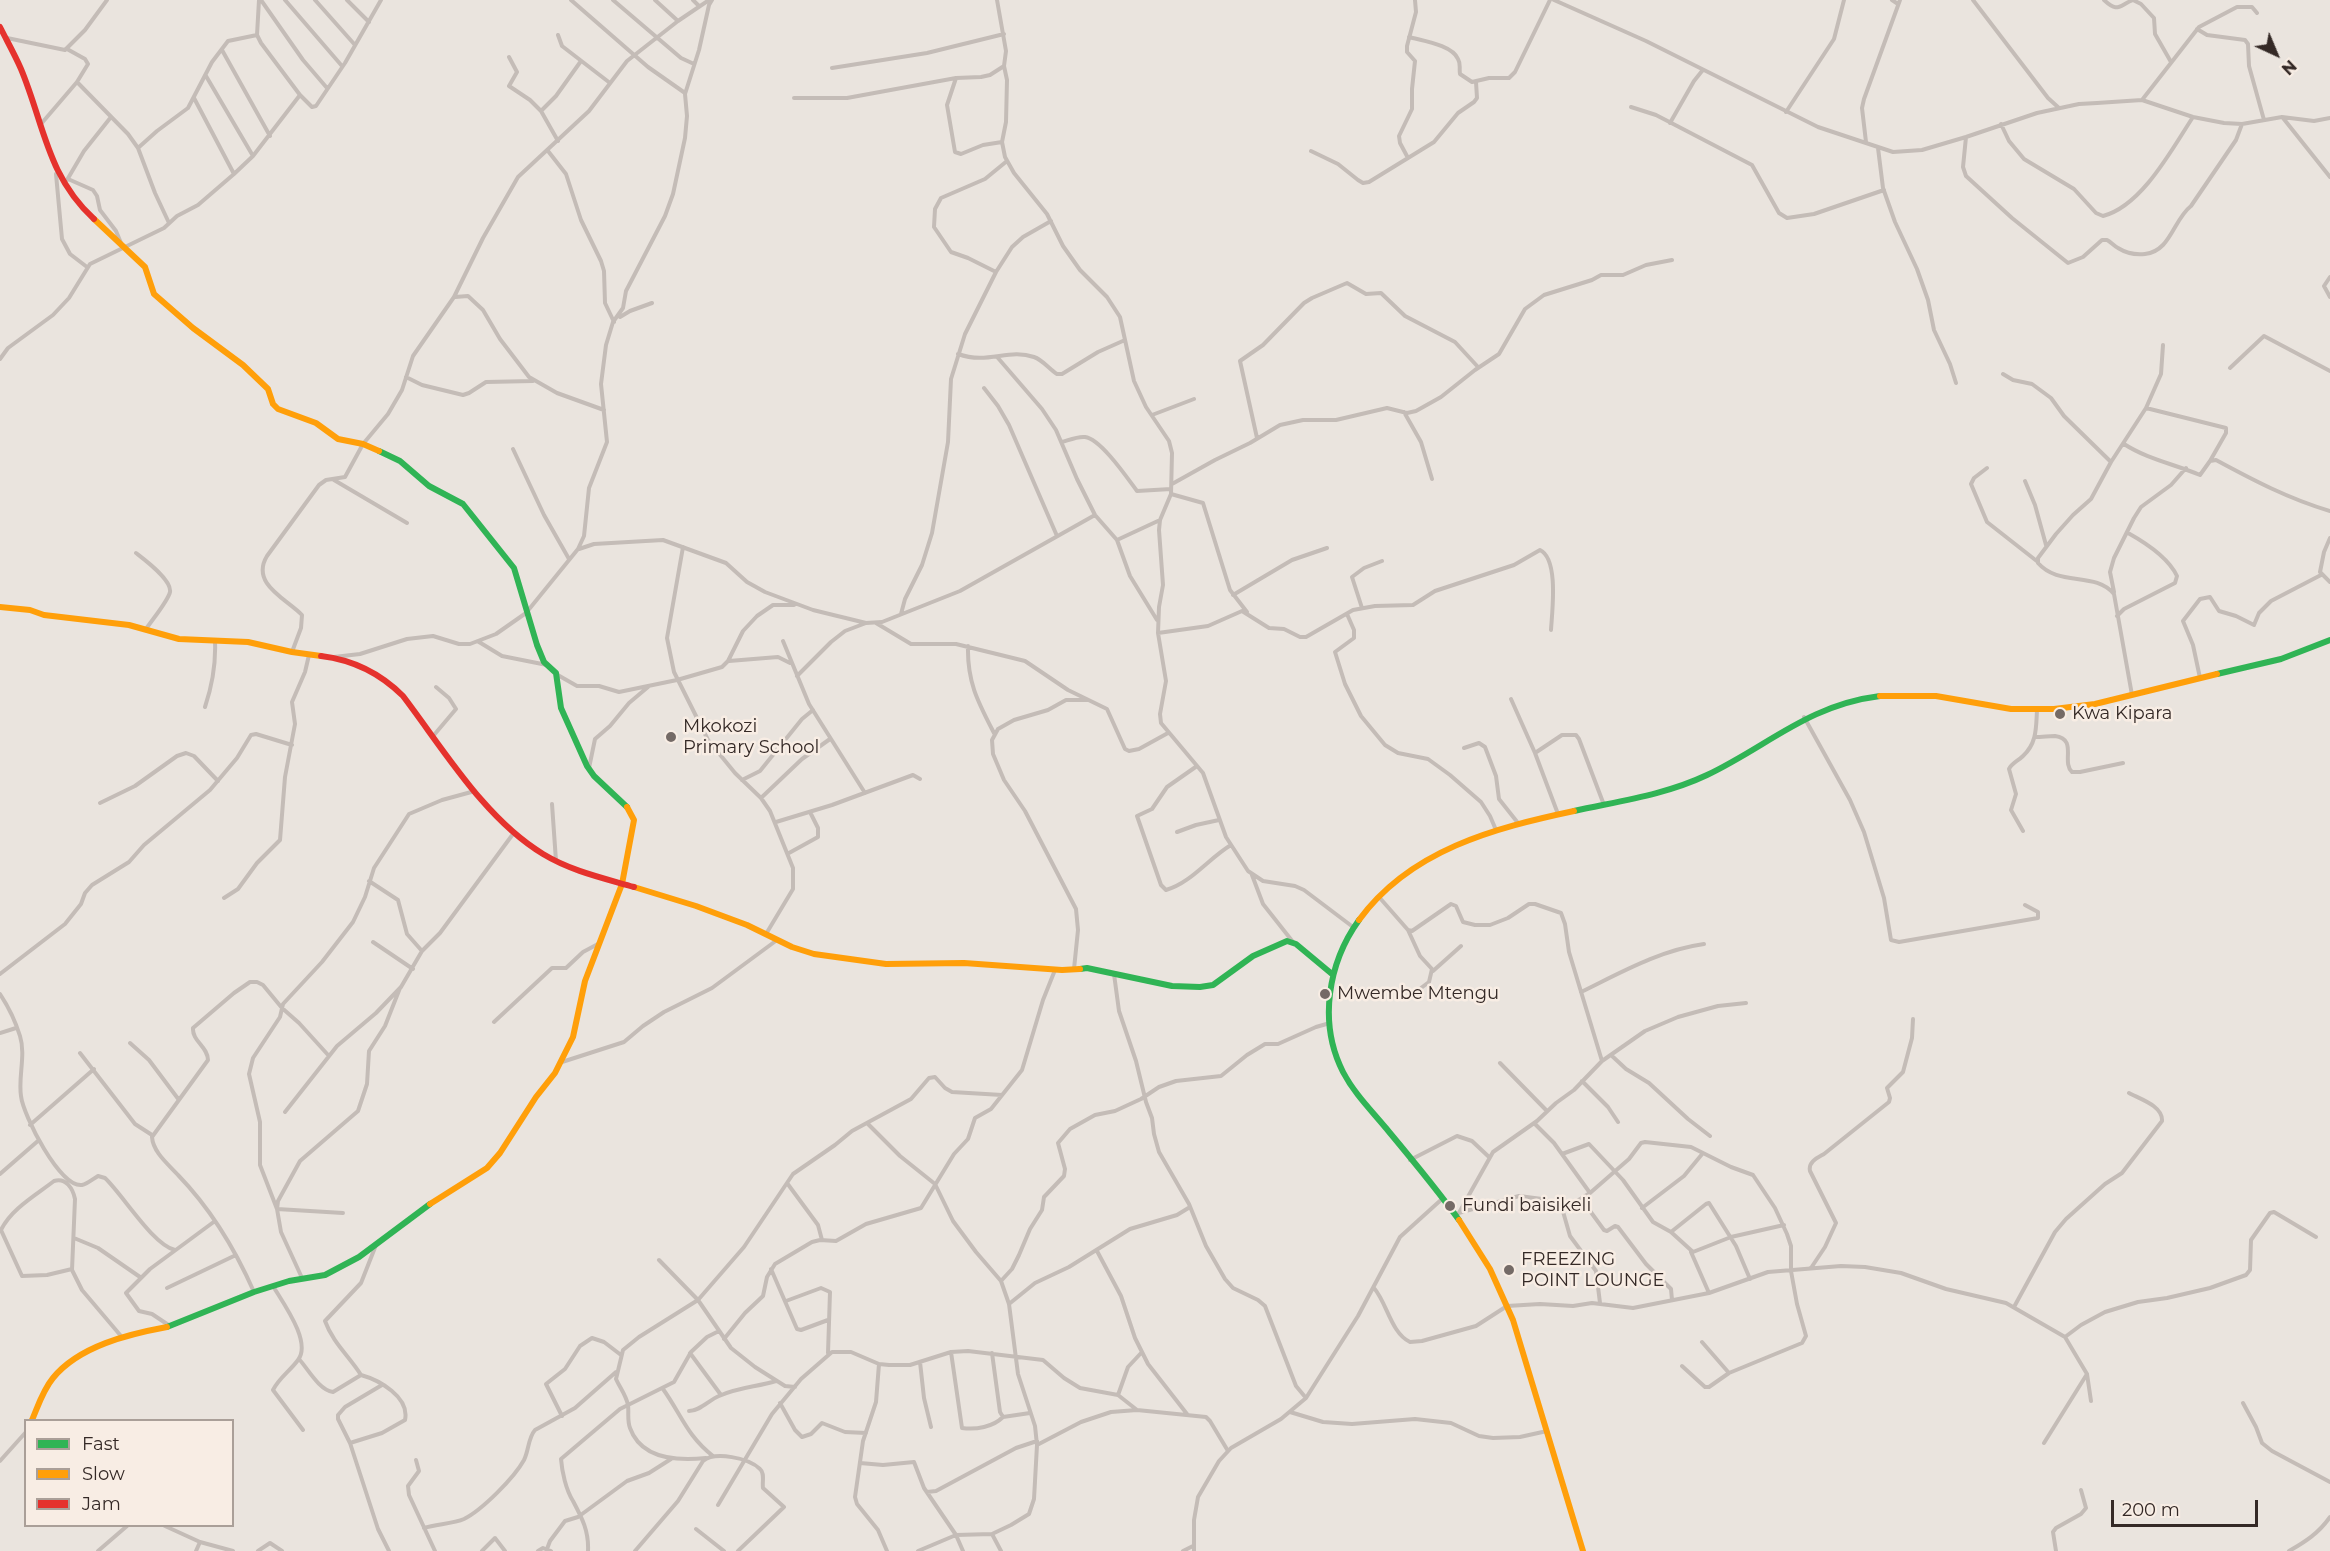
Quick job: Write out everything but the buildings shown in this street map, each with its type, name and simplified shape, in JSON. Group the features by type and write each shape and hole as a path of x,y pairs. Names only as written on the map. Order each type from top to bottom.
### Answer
{"street":[{"path":"7,38 61,51 67,49 107,0"},
{"path":"260,0 258,34 263,46 300,95 314,107 356,45 381,0"},
{"path":"260,0 303,60 327,88"},
{"path":"285,0 342,66"},
{"path":"315,0 356,45"},
{"path":"347,0 369,22"},
{"path":"571,0 648,67 685,94"},
{"path":"613,0 681,58 694,64"},
{"path":"655,0 678,21"},
{"path":"693,0 699,6"},
{"path":"292,652 301,628 302,615 281,600 264,579 262,566 311,493 324,480 345,477 363,444 388,414 402,390 413,356 454,297 512,187 524,171 589,111 635,55 678,21 711,0"},
{"path":"0,607 6,606 44,615 129,625 179,639 248,642 292,652 330,657 360,654 395,642 428,636 445,638 459,644 479,642 500,632 526,613 578,549 584,536 589,488 607,442 601,384 603,363 613,322 621,312 626,291 673,194 685,138 687,116 685,94 711,0"},
{"path":"997,0 1005,34 1004,66 1007,80 1002,142 1007,161 1051,221 1063,246 1075,263 1112,304 1122,321 1134,381 1170,446 1173,459 1171,489 1160,520 1159,534 1163,585 1158,633 1166,681 1160,714 1161,723 1207,780 1219,820 1231,845 1251,875 1263,904 1293,942 1332,975"},
{"path":"1408,158 1399,136 1412,109 1415,61 1407,52 1416,12 1414,0"},
{"path":"1409,37 1451,51 1460,63 1460,74 1472,82 1512,76 1552,0 1646,41 1818,127 1893,152 1922,150 1966,137 2016,118 2079,104 2142,100 2193,117 2242,123 2282,117 2314,121 2330,118"},
{"path":"1786,112 1834,39 1844,0"},
{"path":"1866,142 1862,108 1899,2 1892,0"},
{"path":"1973,0 2048,98 2060,108"},
{"path":"2104,0 2114,8 2118,8 2133,0 2146,9 2154,18 2156,34 2171,62"},
{"path":"2142,100 2197,28 2237,7 2252,8 2257,13"},
{"path":"0,27 21,69 56,170 62,239 70,254 87,267"},
{"path":"2197,28 2207,35 2245,40 2248,44 2249,66 2264,120"},
{"path":"138,148 184,111 222,50 231,40 258,34"},
{"path":"558,34 561,44 610,83"},
{"path":"832,68 927,53 1005,34"},
{"path":"40,125 77,82 88,64 88,61 67,49"},
{"path":"222,50 270,136"},
{"path":"509,57 517,72 509,86 530,100 541,111 558,141"},
{"path":"541,111 553,100 581,61"},
{"path":"794,98 847,98 956,78 990,75 1004,66"},
{"path":"1670,123 1702,71"},
{"path":"206,76 253,156"},
{"path":"956,78 947,106 955,152 962,154 983,145 1002,142"},
{"path":"1311,151 1338,164 1364,183 1369,182 1434,142 1458,113 1477,98 1476,81"},
{"path":"77,82 128,134 138,148 154,193 170,223"},
{"path":"0,359 8,348 53,315 67,300 87,267 97,259 122,245 148,236 170,223 177,216 203,201 234,174 270,136 300,95"},
{"path":"194,98 234,174"},
{"path":"1631,107 1656,115 1752,165 1779,213 1787,218 1814,214 1884,189"},
{"path":"66,182 84,151 111,117"},
{"path":"2001,124 2009,141 2024,159 2074,189 2096,213 2103,216 2120,208 2136,196 2158,171 2193,117"},
{"path":"2282,117 2330,177"},
{"path":"1966,137 1963,167 1966,176 2012,218 2068,263 2083,256 2102,240 2107,240 2118,248 2138,255 2154,253 2161,248 2186,210 2192,206 2227,156 2242,123"},
{"path":"1878,148 1884,189 1895,222 1917,269 1928,300 1934,330 1956,383"},
{"path":"548,151 566,174 580,220 601,261 604,271 604,298 613,322"},
{"path":"996,272 968,258 953,255 934,227 934,216 941,198 985,179 1007,161"},
{"path":"56,170 83,209 147,268 153,294 193,328 243,365 268,389 273,404 278,409 316,423 338,439 363,444 400,461 429,486 463,504 511,564 541,657 556,673 577,686 599,686 615,692 648,687 722,667 728,661 742,631 757,616 773,605 799,604"},
{"path":"66,182 93,190 100,210 116,231 122,245"},
{"path":"901,614 905,599 922,565 932,533 948,442 951,379 958,354 971,321 996,272 1016,242 1051,221"},
{"path":"1171,489 1286,423 1303,420 1336,420 1387,408 1416,411 1441,398 1478,367 1499,354 1525,309 1544,295 1601,276 1623,275 1646,265 1672,260"},
{"path":"2330,277 2324,286 2330,297"},
{"path":"1257,438 1240,361 1263,345 1304,303 1342,284 1351,284 1368,295 1381,293 1405,316 1455,342 1478,367"},
{"path":"454,297 466,296 478,305 527,375 563,395 604,410"},
{"path":"613,322 630,310 652,303"},
{"path":"2230,368 2264,336 2329,368"},
{"path":"958,354 975,359 1018,354 1034,357 1057,374 1062,374 1098,351 1125,340"},
{"path":"2038,563 2038,558 2047,546 2073,515 2091,499 2111,462 2146,408 2161,374 2163,345"},
{"path":"998,358 1042,409 1062,442 1073,471 1095,515 1118,540 1130,576 1158,621"},
{"path":"2003,374 2013,380 2032,384 2050,398 2064,416 2111,462"},
{"path":"406,377 422,385 463,395 486,382 534,380"},
{"path":"984,388 1009,425 1057,536"},
{"path":"1152,415 1194,399"},
{"path":"2124,444 2154,459 2186,468 2200,475 2226,433 2226,428 2146,408"},
{"path":"1404,411 1421,442 1432,479"},
{"path":"1062,442 1085,437 1091,439 1126,473 1137,491 1171,489 1199,501 1204,506 1233,595 1247,612 1265,626 1286,630 1302,637 1310,636 1347,614 1362,608 1413,605 1435,591 1514,564 1542,550 1552,574 1554,593 1551,630"},
{"path":"513,449 544,515 569,559"},
{"path":"2210,461 2216,460 2267,488 2315,508 2330,510"},
{"path":"1987,468 1974,478 1971,484 1987,522 2046,569 2070,579 2101,583 2108,586 2114,594"},
{"path":"2132,695 2110,572 2114,558 2141,507 2171,485 2186,468"},
{"path":"334,480 407,523"},
{"path":"2025,481 2039,516 2047,546"},
{"path":"796,676 840,634 960,591 1095,515"},
{"path":"1118,540 1160,520"},
{"path":"2117,616 2124,609 2175,583 2177,576 2171,566 2157,553 2128,534"},
{"path":"2320,575 2324,552 2330,538"},
{"path":"578,549 594,544 636,543 654,539 726,563 752,586 821,612 866,623"},
{"path":"683,547 668,638 677,680 708,740 742,780 761,798 776,822 793,868 793,889 766,934"},
{"path":"1233,595 1292,560 1327,548"},
{"path":"136,553 166,580 170,588 168,596 146,629"},
{"path":"1362,608 1352,577 1364,568 1382,561"},
{"path":"2320,575 2330,582"},
{"path":"2200,678 2195,652 2183,621 2200,599 2208,597 2219,611 2254,625 2259,613 2271,601 2320,575"},
{"path":"1158,633 1199,628 1237,612 1247,612"},
{"path":"1347,614 1354,630 1354,638 1335,652 1342,678 1361,716 1387,748 1398,753 1428,759 1450,775 1481,802 1496,830"},
{"path":"876,622 911,644 968,646 1025,661 1064,688 1108,710 1125,749 1129,751 1145,746 1168,732"},
{"path":"1583,1551 1525,1354 1491,1270 1457,1213 1409,1160 1343,1072 1335,1049 1328,1004 1332,975 1342,946 1353,927 1379,897 1432,855 1449,846 1496,830 1646,796 1692,782 1804,717 1829,707 1860,699 1913,695 1946,697 2007,709 2037,710 2077,707 2247,669 2286,658 2330,640"},
{"path":"783,641 790,663 813,710 865,793"},
{"path":"205,707 212,685 216,656 215,642"},
{"path":"479,642 502,656 547,665"},
{"path":"968,646 969,676 994,734"},
{"path":"224,898 238,889 256,862 280,840 285,777 295,722 292,702 305,672 309,655"},
{"path":"330,657 370,669 380,675 403,696 475,791 513,834 556,862 572,869 696,906 814,954 863,962 991,964 1055,969 1087,968 1172,986 1206,987 1213,985 1253,956 1285,941 1293,942"},
{"path":"728,661 778,657 790,663"},
{"path":"32,1419 43,1393 59,1371 96,1347 121,1336 171,1326 273,1286 302,1278 325,1275 359,1257 445,1193 487,1168 562,1062 576,1030 583,988 622,884 634,825 633,815 624,804 589,770 561,708 556,673"},
{"path":"434,735 456,710 448,698 436,687"},
{"path":"589,770 596,739 629,703 648,687"},
{"path":"1511,699 1535,753 1558,815"},
{"path":"1074,969 1078,930 1076,909 1025,811 1004,780 993,754 992,740 994,734 1014,720 1048,710 1064,700 1087,700"},
{"path":"742,780 760,771 799,723 813,710"},
{"path":"2022,831 2011,810 2016,794 2009,770 2012,764 2029,750 2035,737 2037,710"},
{"path":"1804,717 1850,800 1864,832 1884,898 1891,940 1899,942 2038,918 2038,912 2025,905"},
{"path":"0,974 65,924 81,904 87,890 129,862 144,845 218,781 237,759 252,734 292,745"},
{"path":"1535,753 1562,735 1576,735 1580,739 1604,805"},
{"path":"2035,737 2058,736 2066,740 2068,766 2072,772 2123,763"},
{"path":"761,798 802,759 830,739"},
{"path":"1464,748 1479,743 1484,746 1496,776 1499,799 1519,824"},
{"path":"100,803 135,786 172,759 186,753 194,756 218,781"},
{"path":"1197,766 1167,787 1152,809 1137,816 1164,889 1168,890 1181,884 1213,856 1231,845"},
{"path":"776,822 914,775 920,779"},
{"path":"302,1278 281,1232 277,1209 260,1165 260,1122 249,1072 253,1058 280,1017 285,1002 322,963 350,927 365,897 374,868 409,814 442,800 475,791"},
{"path":"552,804 556,862"},
{"path":"789,853 818,837 818,828 810,812"},
{"path":"1177,832 1219,820"},
{"path":"285,1112 329,1056 401,987 422,951 440,933 513,834"},
{"path":"1251,875 1263,881 1295,886 1304,890 1353,927"},
{"path":"369,881 398,901 407,934 422,951"},
{"path":"1379,897 1408,930 1419,953 1432,971"},
{"path":"1408,930 1414,930 1453,904 1463,922 1484,926 1508,918 1529,904 1553,909 1561,914 1564,919 1569,952 1602,1061"},
{"path":"562,1062 624,1042 664,1012 712,988 777,940"},
{"path":"373,942 413,969"},
{"path":"494,1022 552,968 567,968 584,952 599,944"},
{"path":"1581,992 1661,955 1704,944"},
{"path":"1421,988 1429,982 1432,971 1461,946"},
{"path":"724,1339 745,1312 763,1296 771,1269 812,1242 836,1241 866,1224 919,1209 954,1154 968,1139 975,1118 989,1111 1025,1064 1042,1000 1055,969"},
{"path":"1114,973 1119,1011 1137,1061 1145,1097 1152,1115 1159,1152 1190,1207 1206,1245 1230,1285 1265,1306 1296,1386 1306,1398"},
{"path":"152,1136 209,1059 193,1035 192,1029 218,1005 254,982 263,985 329,1056"},
{"path":"277,1209 285,1187 300,1161 358,1112 367,1084 369,1051 385,1026 401,987"},
{"path":"0,994 21,1042 21,1100 30,1125 59,1170 70,1180 81,1185 97,1176 105,1178 157,1238 167,1248 175,1250"},
{"path":"1457,1213 1483,1173 1489,1157 1501,1145 1534,1123 1602,1061 1645,1031 1678,1017 1718,1006 1746,1003"},
{"path":"1810,1269 1825,1248 1836,1223 1810,1172 1810,1166 1815,1159 1889,1102 1887,1087 1903,1072 1912,1038 1913,1019"},
{"path":"1001,1281 1012,1269 1019,1256 1029,1231 1042,1210 1044,1197 1064,1176 1065,1170 1059,1147 1062,1138 1070,1129 1095,1115 1114,1111 1145,1097 1159,1087 1176,1081 1221,1076 1247,1054 1265,1044 1278,1044 1330,1023"},
{"path":"0,1033 16,1028"},
{"path":"130,1043 149,1060 179,1100"},
{"path":"80,1053 135,1124 152,1136 154,1147 215,1221 236,1255 254,1292"},
{"path":"1611,1055 1626,1069 1649,1083 1710,1136"},
{"path":"1500,1063 1547,1111"},
{"path":"30,1125 94,1069"},
{"path":"738,1551 784,1508 763,1488 762,1470 743,1460 714,1456 673,1458 656,1455 638,1443 629,1426 628,1405 616,1379 621,1355 634,1341 698,1300 744,1247 798,1170 852,1131 911,1099 933,1077 952,1092 1002,1095"},
{"path":"1582,1081 1608,1107 1618,1122"},
{"path":"2013,1307 2055,1232 2105,1184 2122,1173 2162,1121 2161,1113 2154,1106 2129,1093"},
{"path":"867,1122 900,1156 935,1184 953,1221 1001,1281 1009,1304 1018,1374 1037,1443 1034,1499 1031,1511 1021,1521 992,1534 956,1534 918,1551"},
{"path":"1534,1123 1562,1154 1590,1193"},
{"path":"1409,1160 1457,1136 1472,1141 1489,1157"},
{"path":"0,1174 39,1140"},
{"path":"1457,1213 1519,1196 1542,1199 1562,1208 1582,1200 1615,1171 1642,1142 1691,1147 1731,1167 1752,1173 1784,1225 1791,1245 1791,1271 1805,1340 1730,1374 1707,1388 1682,1366"},
{"path":"1562,1154 1589,1144 1615,1171 1653,1222 1671,1232 1690,1251 1698,1264 1709,1293"},
{"path":"1642,1208 1684,1176 1703,1152"},
{"path":"72,1269 47,1275 22,1276 1,1230 5,1222 18,1209 59,1180 72,1189 75,1196 72,1269 82,1290 121,1336"},
{"path":"787,1183 818,1225 822,1240"},
{"path":"1183,1551 1194,1548 1194,1520 1198,1497 1206,1480 1228,1451 1290,1412 1306,1398 1374,1288 1400,1238 1442,1199"},
{"path":"1582,1200 1603,1230 1607,1231 1617,1227 1646,1264 1671,1289 1672,1300"},
{"path":"1671,1232 1708,1203 1716,1211 1731,1237 1750,1279"},
{"path":"1009,1304 1039,1281 1097,1251 1130,1229 1177,1215 1190,1207"},
{"path":"1562,1208 1570,1236 1596,1271 1600,1303"},
{"path":"277,1209 343,1213"},
{"path":"2065,1337 2081,1325 2106,1312 2138,1302 2180,1296 2246,1275 2250,1270 2251,1240 2270,1212 2274,1212 2316,1236"},
{"path":"171,1326 154,1315 139,1311 126,1296 126,1292 140,1277 215,1221"},
{"path":"1690,1251 1694,1252 1731,1237 1784,1225"},
{"path":"74,1238 98,1248 140,1277"},
{"path":"350,1443 382,1433 406,1419 400,1399 382,1385 361,1375 352,1361 335,1343 325,1321 361,1283 376,1244"},
{"path":"1097,1251 1121,1296 1142,1352 1152,1369 1188,1415"},
{"path":"167,1288 236,1255"},
{"path":"659,1260 698,1300 736,1353 785,1386 795,1387"},
{"path":"1374,1288 1381,1296 1399,1334 1410,1342 1422,1341 1476,1326 1507,1306 1540,1304 1573,1306 1600,1303 1633,1308 1709,1293 1768,1272 1865,1267 1895,1271 1946,1289 2013,1307 2065,1337 2087,1374 2091,1401"},
{"path":"771,1269 798,1329 828,1320"},
{"path":"273,1286 300,1336 302,1350 300,1359 273,1390 303,1430"},
{"path":"786,1301 823,1288 830,1294 828,1353"},
{"path":"588,1551 588,1535 582,1515 572,1500 561,1459 615,1412 663,1389 678,1379 690,1353 708,1337 719,1331"},
{"path":"562,1416 546,1384 565,1369 580,1346 592,1338 598,1339 621,1355"},
{"path":"1702,1342 1716,1355 1730,1374"},
{"path":"718,1505 743,1460 780,1403 828,1353 850,1352 879,1364 903,1366 951,1352 968,1351 1043,1359 1064,1378 1080,1388 1118,1395 1137,1410"},
{"path":"951,1352 962,1428 979,1428 992,1425 1003,1417 1030,1413"},
{"path":"1118,1395 1128,1367 1142,1352"},
{"path":"690,1353 721,1395"},
{"path":"992,1353 1000,1412 1003,1417"},
{"path":"300,1359 328,1391 333,1392 361,1375"},
{"path":"920,1362 924,1398 931,1427"},
{"path":"879,1364 876,1402 866,1433 855,1500 878,1530 887,1551"},
{"path":"424,1528 462,1520 496,1493 523,1461 533,1432 584,1401 617,1371"},
{"path":"2044,1443 2087,1374"},
{"path":"689,1411 697,1410 721,1395 742,1387 777,1380"},
{"path":"382,1385 345,1407 338,1415 350,1443 378,1529 389,1551"},
{"path":"663,1389 683,1425 699,1444 714,1456"},
{"path":"780,1403 795,1430 802,1437 811,1434 822,1423 845,1432 866,1433"},
{"path":"2243,1403 2262,1443 2272,1451 2330,1482"},
{"path":"927,1492 936,1491 1016,1448 1037,1443 1098,1416 1120,1410 1206,1417 1228,1451"},
{"path":"1290,1412 1323,1422 1342,1424 1415,1419 1451,1423 1479,1436 1493,1438 1520,1437 1546,1431"},
{"path":"0,1461 24,1434"},
{"path":"538,1551 549,1550 550,1541 565,1521 582,1515 627,1481 650,1473 673,1458"},
{"path":"635,1551 678,1500 706,1458"},
{"path":"416,1460 419,1471 408,1486 409,1495 435,1551"},
{"path":"860,1463 883,1465 913,1461 927,1492 956,1534 963,1551"},
{"path":"2056,1551 2053,1532 2081,1514 2086,1508 2081,1490"},
{"path":"2289,1551 2308,1540 2323,1527 2330,1517"},
{"path":"98,1551 126,1527"},
{"path":"167,1527 200,1542 233,1551"},
{"path":"696,1529 724,1551"},
{"path":"992,1534 1001,1551"},
{"path":"482,1551 492,1539 496,1538 505,1551"},
{"path":"196,1551 200,1542"},
{"path":"258,1551 270,1543 282,1551"}],"traffic: fast":[{"path":"379,451 400,461 429,486 463,504 514,568 537,645 544,662 556,673 561,708 587,766 594,776 627,807"},
{"path":"2217,674 2281,659 2330,640"},
{"path":"1574,811 1642,797 1691,782 1729,764 1810,717 1854,701 1880,696"},
{"path":"1359,920 1340,955 1330,994 1329,1014 1335,1053 1347,1080 1357,1094 1459,1220"},
{"path":"1080,969 1087,968 1172,986 1200,987 1213,985 1253,956 1287,941 1296,944 1332,974"},
{"path":"167,1327 254,1292 289,1281 325,1275 359,1257 430,1204"}],"traffic: slow":[{"path":"94,219 145,267 154,294 193,328 243,365 268,389 273,404 278,409 316,423 338,439 363,444 379,451"},
{"path":"0,607 30,610 44,615 129,625 179,639 248,642 321,656"},
{"path":"1880,696 1936,696 2011,709 2054,709 2095,704 2217,674"},
{"path":"430,1204 487,1168 500,1153 536,1097 555,1073 573,1037 585,981 622,884 634,820 627,807"},
{"path":"1359,920 1380,896 1428,859 1514,825 1574,811"},
{"path":"634,887 696,906 747,925 792,947 814,954 886,964 964,963 1062,970 1080,969"},
{"path":"1459,1220 1490,1269 1513,1320 1583,1551"},
{"path":"32,1419 49,1383 76,1358 106,1343 137,1333 167,1327"}],"traffic: jam":[{"path":"0,27 21,69 56,167 78,202 94,219"},
{"path":"321,656 366,669 376,674 403,696 484,803 522,839 543,854 565,865 587,874 634,887"}],"place":[{"name":"Kwa Kipara","path":"2060,714"},
{"name":"Mkokozi Primary School","path":"671,737"},
{"name":"Mwembe Mtengu","path":"1325,994"},
{"name":"Fundi baisikeli","path":"1450,1206"},
{"name":"FREEZING POINT LOUNGE","path":"1509,1270"}]}
